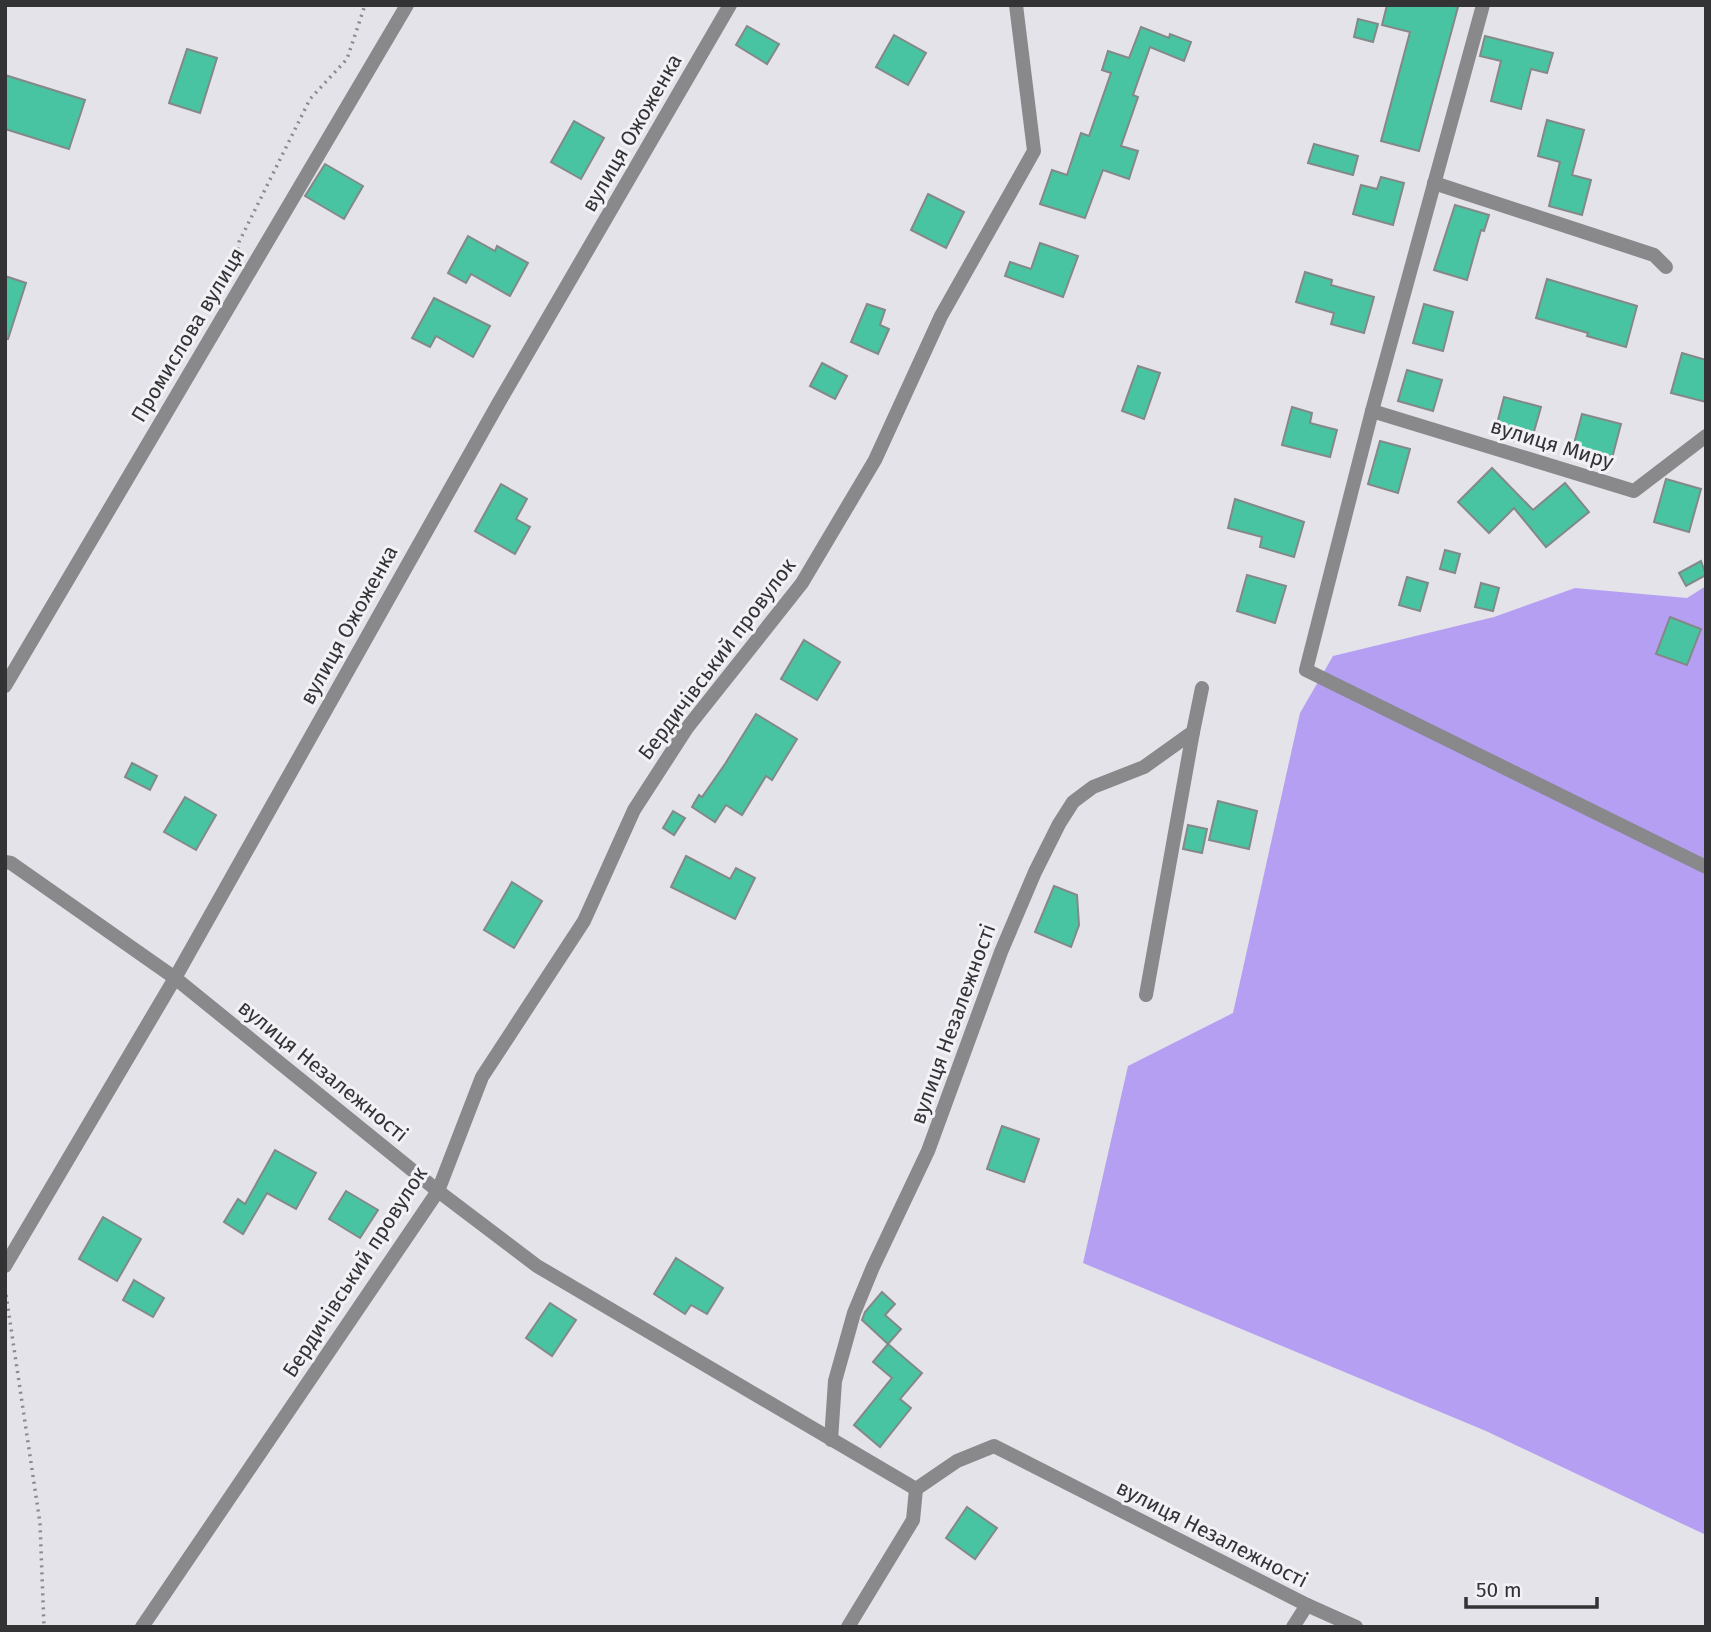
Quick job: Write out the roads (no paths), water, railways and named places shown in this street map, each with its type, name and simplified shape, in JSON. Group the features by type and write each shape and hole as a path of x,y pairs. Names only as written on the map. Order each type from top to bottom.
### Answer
{"street":[{"name":"Промислова вулиця","path":"5,686 407,5"},
{"name":"вулиця Ожоженка","path":"5,1266 175,978 491,416 730,5"},
{"name":"Бердичівський провулок","path":"142,1627 438,1191 482,1077 583,921 634,810 687,727 803,583 875,460 941,316 1034,151 1016,5"},
{"path":"1483,5 1372,411 1306,670 1706,867"},
{"path":"1434,184 1654,255 1667,267"},
{"name":"вулиця Миру","path":"1372,411 1634,491 1706,436"},
{"path":"1146,995 1202,688"},
{"name":"вулиця Незалежності","path":"831,1440 835,1381 854,1313 873,1266 928,1151 1001,952 1059,824 1073,802 1093,787 1144,766 1193,732"},
{"name":"вулиця Незалежності","path":"5,862 11,863 175,978 438,1191 537,1266 916,1489 957,1461 994,1447 1307,1605 1356,1627"},
{"path":"848,1627 914,1520 916,1489"},
{"path":"1293,1627 1307,1605"}]}
